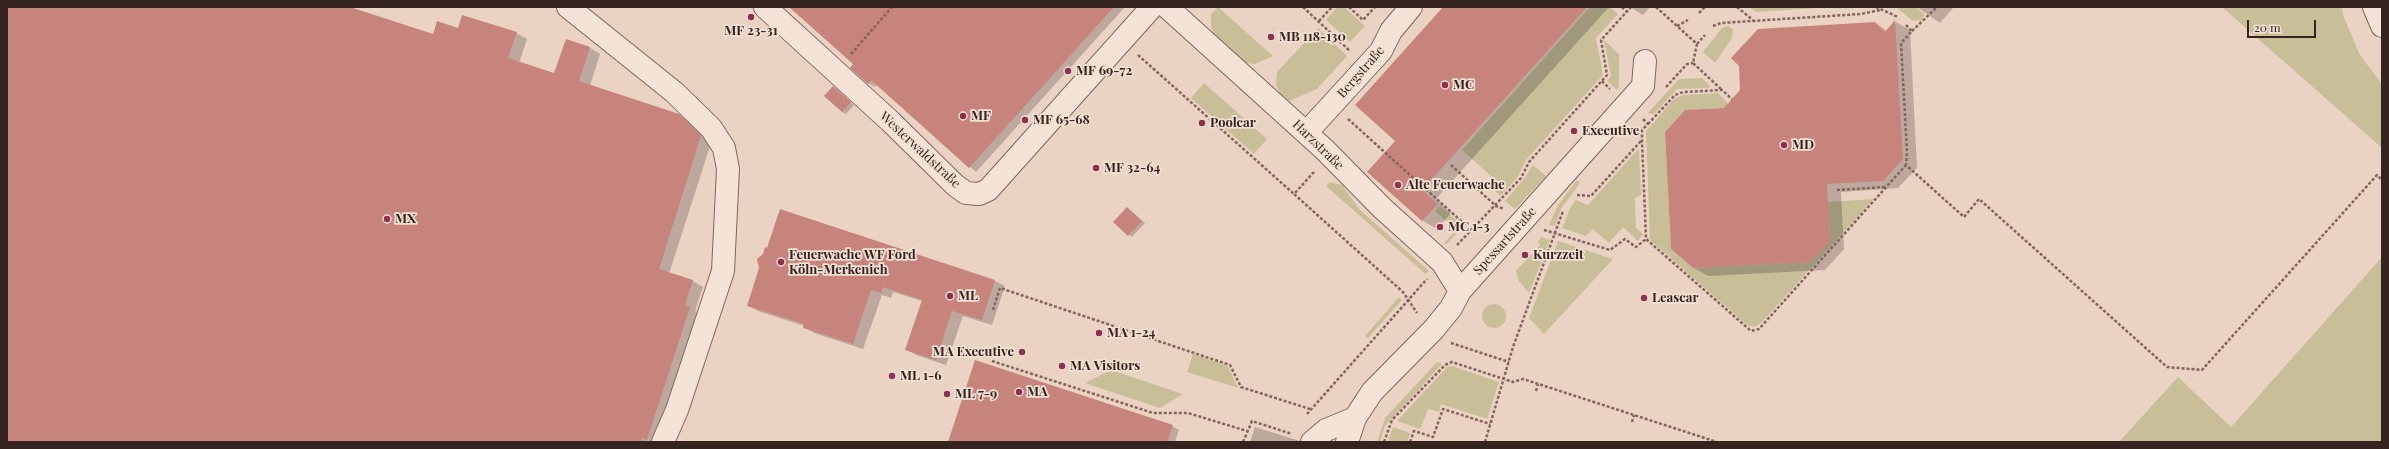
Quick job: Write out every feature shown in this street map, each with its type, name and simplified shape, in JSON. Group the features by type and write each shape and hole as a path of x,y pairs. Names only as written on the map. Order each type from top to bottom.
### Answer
{"lane":[{"path":"568,7 674,92 711,128 724,148 728,169 723,271 678,410 663,442"},
{"name":"Westerwaldstraße","path":"765,7 966,193 979,194 988,190 1152,7"},
{"name":"Harzstraße","path":"1167,7 1306,133 1382,208 1442,262 1460,291"},
{"name":"Bergstraße","path":"1306,133 1381,51 1391,31 1411,7"},
{"path":"2374,7 2382,26"},
{"name":"Spessartstraße","path":"1346,442 1355,418 1372,392 1434,329 1451,308 1460,291 1643,86 1645,61"},
{"path":"1312,442 1326,430 1355,418"}],"path":[{"path":"848,56 892,7"},
{"path":"1303,7 1356,56"},
{"path":"1319,21 1332,7"},
{"path":"1349,7 1363,20 1374,7"},
{"path":"1622,7 1627,12"},
{"path":"1656,7 1697,44"},
{"path":"1700,14 1705,7"},
{"path":"1737,7 1753,21"},
{"path":"1876,7 1898,17"},
{"path":"1722,90 1683,92 1675,95 1642,130 1646,239 1751,331 1759,329 1882,194 1886,187 1906,165 1907,152 1901,43 1937,7"},
{"path":"1713,26 1721,23 1862,14 1880,10"},
{"path":"1678,26 1688,20"},
{"path":"1906,25 1912,31"},
{"path":"1705,35 1697,44 1693,63 1732,99"},
{"path":"1119,44 1128,52 1136,53 1294,194"},
{"path":"1602,81 1648,124"},
{"path":"1572,200 1576,195 1591,196 1642,141"},
{"path":"1906,165 1964,217 1979,200 2167,367 2202,370 2377,175 2382,180"},
{"path":"1837,190 1886,187"},
{"path":"1485,442 1514,347 1564,209"},
{"path":"993,310 1000,288 1230,365 1241,387 1310,409"},
{"path":"992,360 1153,413 1188,414 1246,432"},
{"path":"1384,442 1392,420 1445,365 1452,362 1513,382 1523,379 1717,442"},
{"path":"1536,391 1538,384"},
{"path":"1410,442 1414,431 1433,437 1443,409 1490,424"},
{"path":"1632,422 1634,415"}],"shaded area":[{"path":"1218,7 1273,56 1255,64 1245,63 1214,36 1211,25 1211,14"},
{"path":"1337,7 1344,7 1365,26 1350,42 1326,20"},
{"path":"1590,7 1610,7 1618,14 1596,38 1603,75 1526,160 1517,178 1500,196 1487,183 1492,177 1462,150"},
{"path":"1749,7 1832,7 1756,12"},
{"path":"1899,7 1916,7 1925,15 1921,20 1913,21 1898,9"},
{"path":"2222,7 2342,7 2343,15 2360,55 2382,84 2382,148"},
{"path":"1728,26 1733,29 1732,38 1715,63 1703,52 1722,28"},
{"path":"1318,28 1347,56 1317,89 1289,101 1281,96 1276,85 1277,72"},
{"path":"1604,40 1619,54 1619,86 1617,90 1607,81 1611,76"},
{"path":"1702,78 1710,86 1709,88 1677,89 1654,114 1648,113 1679,79"},
{"path":"1204,83 1267,139 1254,154 1191,98"},
{"path":"1718,93 1728,103 1729,108 1685,110 1665,132 1671,249 1693,268 1810,262 1830,240 1828,202 1874,199 1761,323 1755,327 1748,326 1650,240 1646,131 1674,99 1683,95"},
{"path":"1639,148 1641,195 1635,198 1636,228 1643,234 1638,241 1623,227 1609,243 1593,229 1586,236 1562,228 1571,206 1576,200 1588,205"},
{"path":"1533,165 1546,176 1515,209 1505,201 1524,179"},
{"path":"1577,180 1580,183 1561,209 1555,226 1549,225 1558,205"},
{"path":"1330,182 1342,185 1360,210 1429,271 1425,274 1326,186"},
{"path":"1440,206 1463,226 1446,245 1444,243 1456,230 1435,211"},
{"path":"1541,237 1550,240 1529,293 1519,281 1516,271 1540,245 1538,242"},
{"path":"1558,241 1613,259 1544,334 1529,318"},
{"path":"2382,257 2382,442 2119,442 2178,377 2231,427"},
{"path":"1399,297 1402,300 1368,338 1365,336"},
{"path":"1494,304 1503,307 1506,316 1503,325 1494,328 1485,325 1482,316 1485,307"},
{"path":"1193,354 1228,366 1238,388 1187,372"},
{"path":"1437,362 1442,364 1385,426 1380,442 1377,442 1385,418"},
{"path":"1452,366 1499,382 1487,419 1441,404 1439,412 1428,409 1420,429 1397,421 1447,367"},
{"path":"1111,370 1183,394 1160,408 1085,383"},
{"path":"1393,427 1410,433 1407,442 1388,442"}],"building":[{"name":"MX","path":"7,7 350,7 433,34 437,21 458,28 462,15 517,32 508,58 554,73 566,39 590,47 579,81 679,114 701,136 659,269 693,280 685,305 690,307 647,440 642,438 641,442 7,442"},
{"name":"MF","path":"789,7 1114,7 969,168 871,80 868,84 850,68 853,64"},
{"name":"MC","path":"1443,7 1587,7 1422,190 1438,204 1422,221 1367,172 1395,141 1355,105"},
{"name":"MD","path":"1895,20 1903,159 1883,181 1827,184 1830,241 1810,262 1693,268 1671,249 1665,132 1685,110 1724,108 1740,90 1739,66 1731,58 1758,29 1875,22 1885,32"},
{"path":"833,86 851,102 842,112 824,96"},
{"path":"1127,207 1142,221 1128,236 1113,222"},
{"name":"ML","path":"780,209 995,280 982,320 952,311 936,360 905,350 922,300 883,287 881,293 871,290 853,344 803,328 804,324 747,306 759,268 757,259 763,254 765,247 767,248"},
{"name":"MA","path":"975,360 1173,425 1167,442 948,442"}],"place":[{"name":"MF 23-31","path":"751,17"},
{"name":"MB 118-130","path":"1271,37"},
{"name":"MF 69-72","path":"1068,71"},
{"name":"MC","path":"1445,85"},
{"name":"MF","path":"963,116"},
{"name":"MF 65-68","path":"1025,120"},
{"name":"Poolcar","path":"1202,123"},
{"name":"Executive","path":"1574,131"},
{"name":"MD","path":"1784,145"},
{"name":"MF 32-64","path":"1096,168"},
{"name":"Alte Feuerwache","path":"1398,185"},
{"name":"MX","path":"387,219"},
{"name":"MC 1-3","path":"1440,227"},
{"name":"Kurzzeit","path":"1525,255"},
{"name":"Feuerwache WF Ford Köln-Merkenich","path":"781,262"},
{"name":"ML","path":"950,296"},
{"name":"Leascar","path":"1644,298"},
{"name":"MA 1-24","path":"1099,333"},
{"name":"MA Executive","path":"1022,352"},
{"name":"MA Visitors","path":"1062,366"},
{"name":"ML 1-6","path":"892,376"},
{"name":"MA","path":"1019,392"},
{"name":"ML 7-9","path":"947,394"}]}
